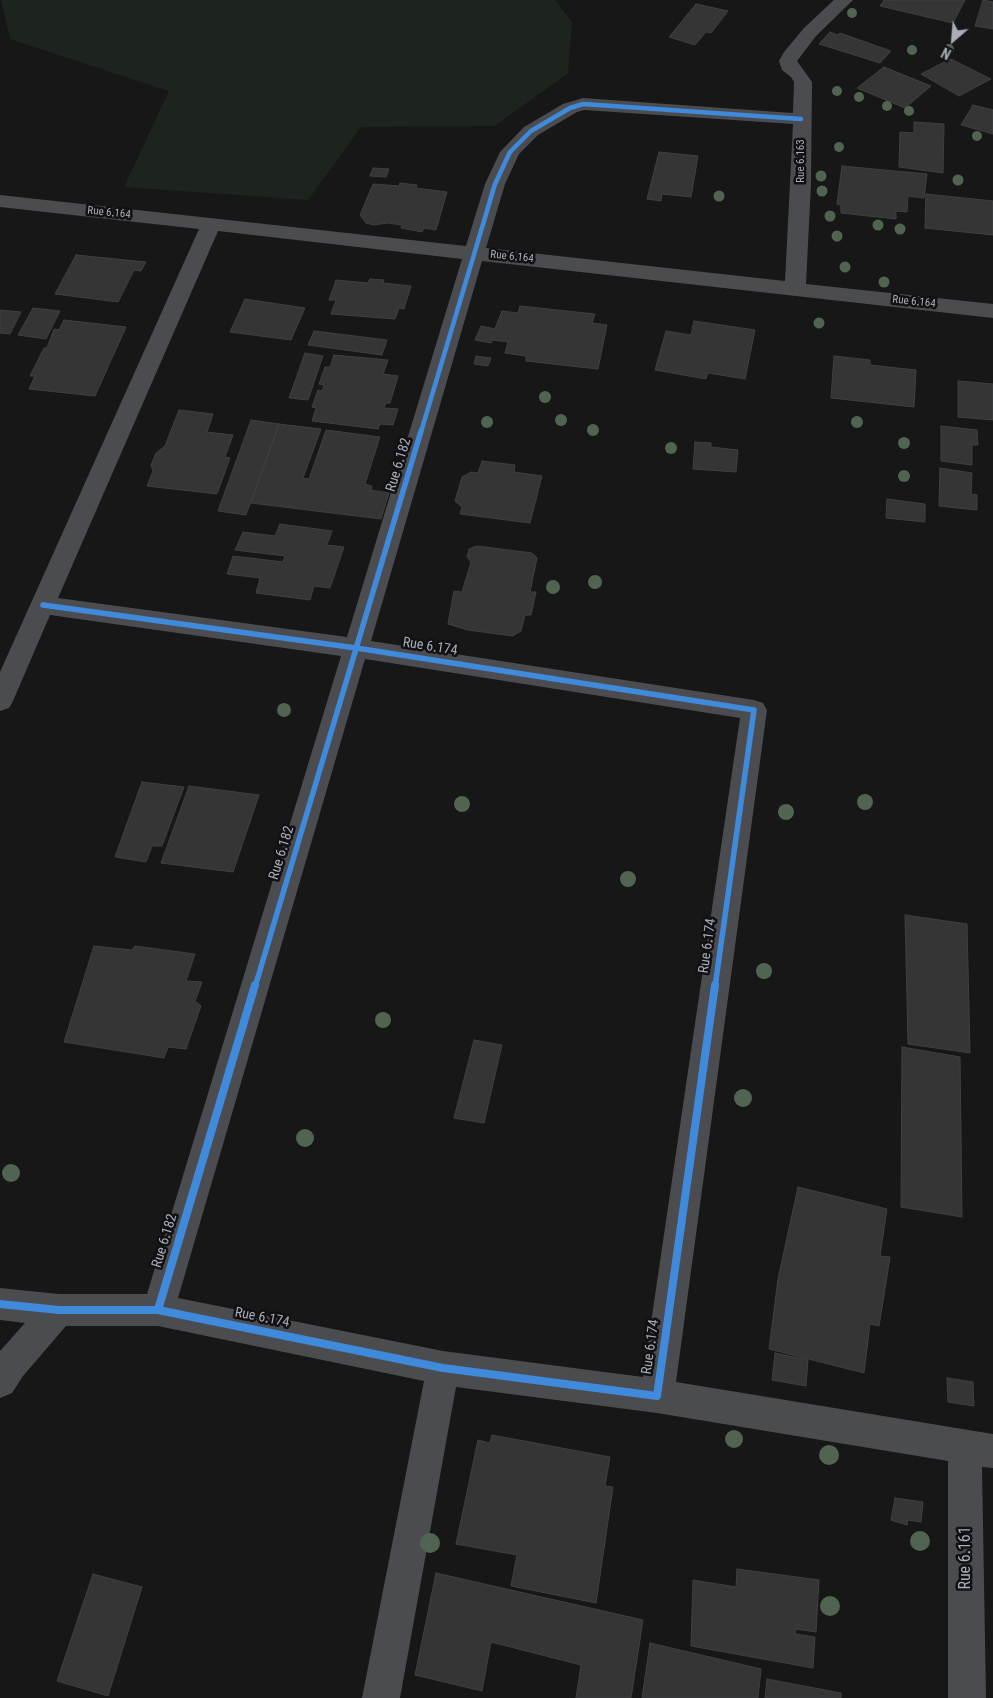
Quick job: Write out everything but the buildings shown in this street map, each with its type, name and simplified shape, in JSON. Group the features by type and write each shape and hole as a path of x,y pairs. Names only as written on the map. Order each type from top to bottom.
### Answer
{"street":[{"name":"Rue 6.163","path":"796,289 803,82 800,74 789,66 790,56 810,32 844,0"},
{"name":"Rue 6.182","path":"158,1310 476,253 495,184 510,152 531,131 576,105 583,104 801,119"},
{"name":"Rue 6.164","path":"0,201 993,311"},
{"path":"0,701 211,224"},
{"name":"Rue 6.174","path":"43,604 356,648 754,710 657,1396 443,1368 158,1310"},
{"path":"0,1304 59,1310 158,1310"},
{"path":"0,1381 10,1364 59,1310"},
{"path":"381,1698 443,1368"},
{"path":"657,1396 979,1449"},
{"name":"Rue 6.161","path":"967,1698 979,1449"}],"shaded area":[{"path":"1,0 555,0 572,22 568,73 495,126 361,127 308,200 124,187 169,91 10,39"}],"cycle path":[{"path":"0,1304 59,1310 158,1310 495,184 510,152 531,131 570,108 583,104 801,119"},
{"path":"43,605 356,648 754,710 657,1396 443,1368 158,1310"}]}
